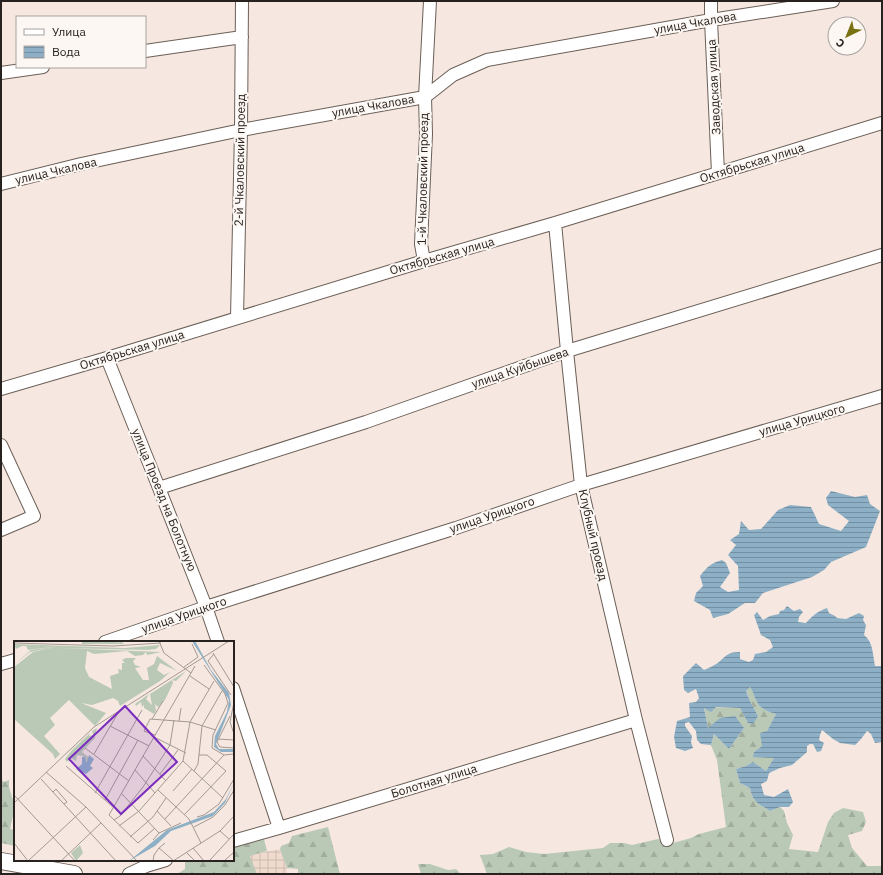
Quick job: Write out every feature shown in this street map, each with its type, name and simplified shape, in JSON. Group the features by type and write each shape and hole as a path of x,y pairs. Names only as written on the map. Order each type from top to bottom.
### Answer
{"main road":[{"path":"1,861 74,874"}],"street":[{"name":"2-й Чкаловский проезд","path":"237,318 242,1"},
{"name":"1-й Чкаловский проезд","path":"424,261 421,244 426,134 425,97 430,1"},
{"name":"Заводская улица","path":"711,1 718,173"},
{"name":"улица Чкалова","path":"1,184 81,164 241,130 425,97 453,75 487,60 711,20 833,1"},
{"path":"146,51 242,36"},
{"path":"1,73 36,68"},
{"name":"Октябрьская улица","path":"1,389 424,261 555,224 882,123"},
{"name":"Клубный проезд","path":"555,224 581,485 636,720 667,840"},
{"name":"улица Куйбышева","path":"159,488 366,422 567,351 882,255"},
{"name":"улица Проезд на Болотную","path":"107,358 206,607 218,641"},
{"name":"улица Урицкого","path":"108,641 206,607 456,528 581,485 882,396"},
{"path":"1,445 34,516 1,530"},
{"path":"1,664 14,660"},
{"path":"234,691 279,828"},
{"name":"Болотная улица","path":"234,841 636,720"},
{"path":"129,874 146,866 163,861"}],"shaded area":[{"path":"280,849 287,868 287,874 257,874 249,855"}],"green space":[{"path":"750,687 760,707 776,714 767,731 762,746 754,752 774,758 766,771 753,762 736,769 740,783 750,788 754,800 770,811 780,807 784,811 787,823 793,835 789,849 818,852 828,822 834,813 843,808 863,812 866,822 862,831 848,835 852,848 867,866 882,866 882,874 487,874 480,855 493,854 509,847 526,852 544,854 603,848 610,843 624,843 632,845 658,839 673,843 726,827 717,760 711,745 714,734 729,749 744,728 708,729 704,707 740,708 748,723 758,716 746,690"},
{"path":"1,779 4,782 9,780 9,787 14,804 14,811 10,829 14,830 14,846 1,843"},
{"path":"328,827 340,874 298,874 298,869 287,868 280,849 281,846 289,843 292,836"},
{"path":"264,839 267,851 250,856 257,874 177,874 185,869 185,861 234,861 234,847"},
{"path":"418,864 430,864 448,870 456,869 461,874 421,874"}],"water":[{"path":"831,491 855,497 867,495 870,504 880,511 866,547 831,562 824,570 812,577 763,593 755,603 745,603 728,614 713,618 710,610 694,601 696,593 703,586 700,576 715,562 722,560 726,563 730,573 720,587 728,592 739,590 738,566 728,555 736,545 730,540 739,534 741,521 749,530 761,529 778,510 790,505 811,507 819,524 841,531 849,521 828,505 826,498"},
{"path":"787,606 794,611 800,609 803,612 799,617 798,622 806,623 815,614 827,608 829,613 837,618 846,619 859,613 864,616 863,620 866,625 864,635 871,645 875,666 882,666 882,742 875,743 871,734 867,731 855,745 840,743 822,730 819,740 824,743 821,751 817,752 813,744 810,744 807,746 807,752 792,765 769,773 767,781 761,784 764,795 774,797 788,789 793,802 789,807 780,807 770,811 754,800 750,788 740,783 736,769 753,762 766,771 774,758 753,757 754,752 762,746 760,733 767,731 776,714 760,707 750,687 746,691 758,716 753,724 748,723 740,708 716,707 711,712 704,708 708,728 720,718 735,716 744,728 729,749 714,734 711,745 701,744 697,740 696,731 689,722 685,723 685,726 692,736 691,742 693,748 685,751 676,748 674,737 677,721 690,717 689,703 696,702 699,698 696,689 688,693 684,690 683,676 696,663 704,670 716,664 730,653 740,652 740,659 749,662 753,660 755,654 766,652 773,647 770,640 761,635 754,615 757,612 763,620 770,616 779,614 780,611 784,610"}]}
